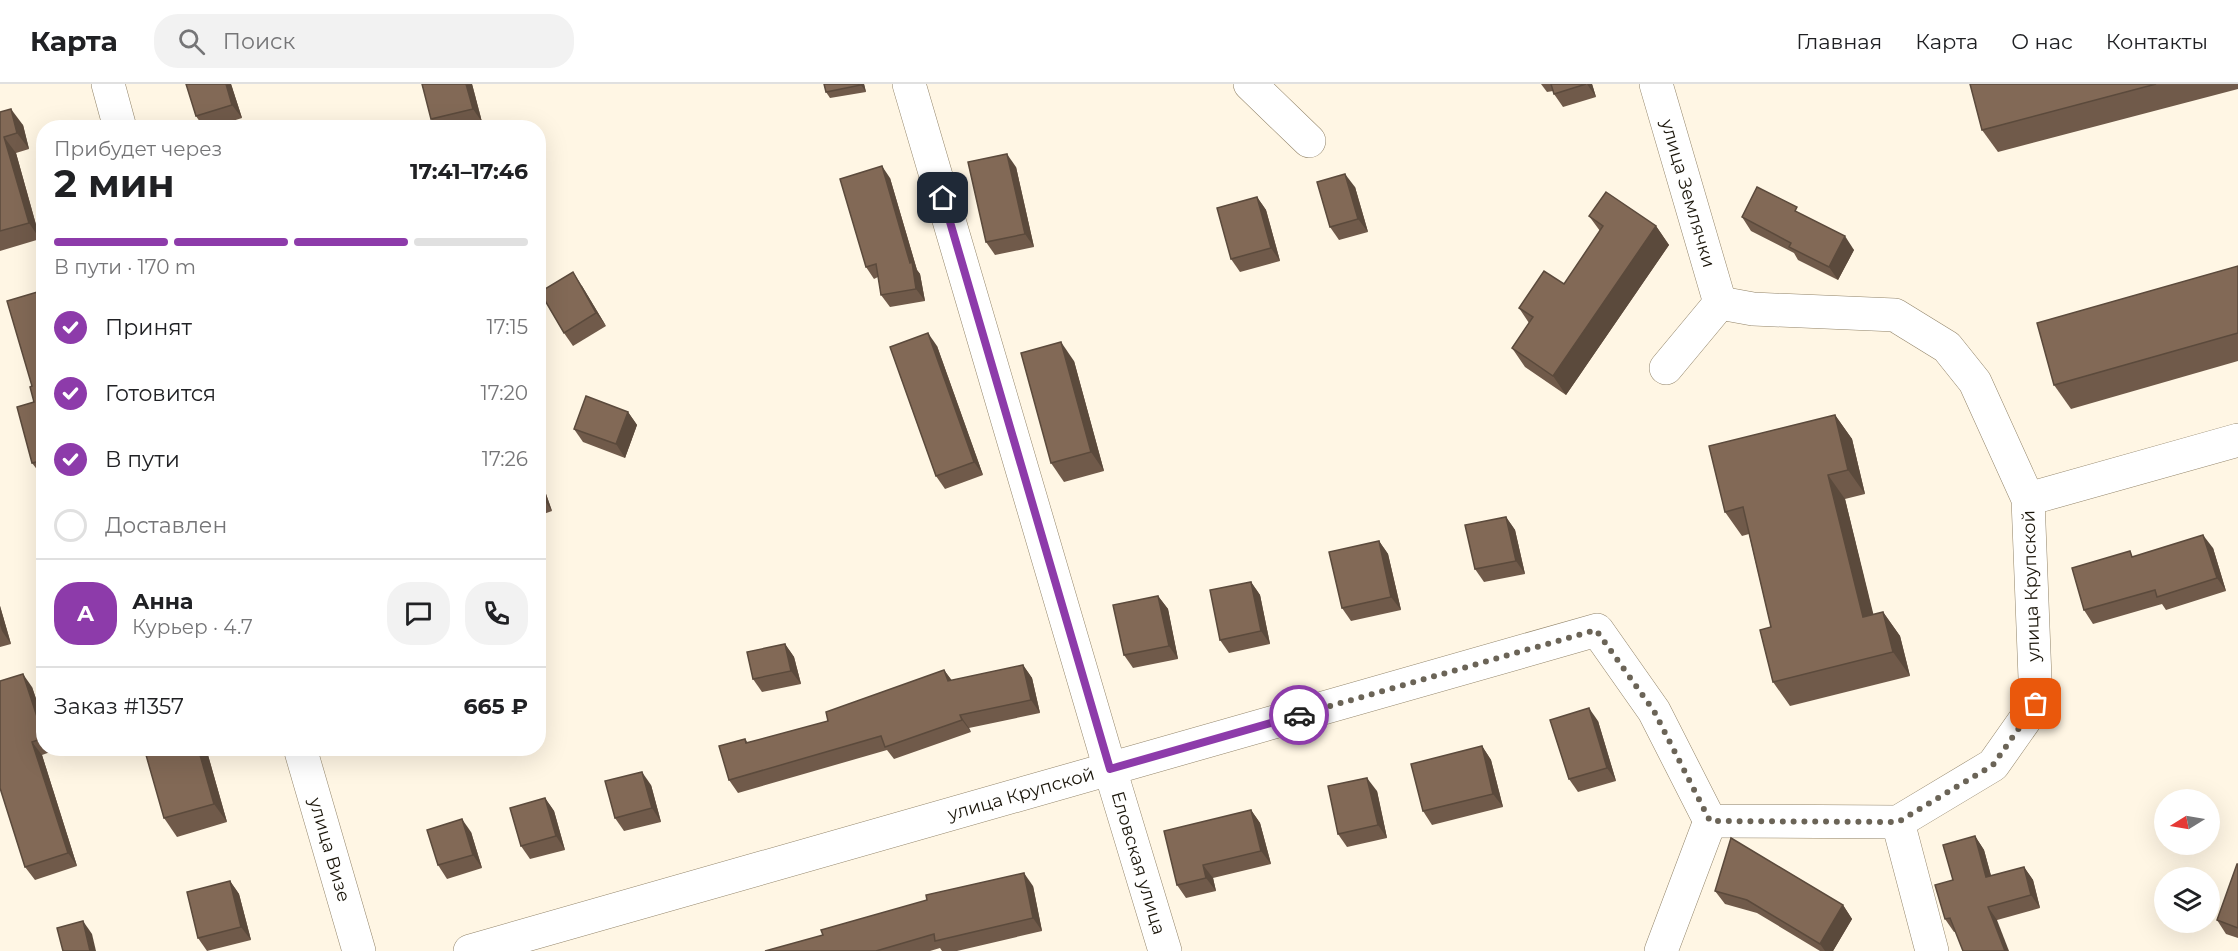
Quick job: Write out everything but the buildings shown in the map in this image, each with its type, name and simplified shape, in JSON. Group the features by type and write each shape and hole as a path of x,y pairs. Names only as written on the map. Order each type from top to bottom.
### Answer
{"street":[{"path":"108,84 118,120"},
{"name":"Еловская улица","path":"909,84 1165,951"},
{"path":"1250,84 1309,141"},
{"name":"улица Землячки","path":"1656,84 1720,303"},
{"path":"1666,368 1720,303"},
{"name":"улица Крупской","path":"1720,303 1753,309 1895,315 1947,347 1975,382 2028,499 2036,704 1993,765 1898,822"},
{"name":"улица Крупской","path":"2028,499 2238,441"},
{"name":"улица Крупской","path":"470,951 1596,630 1654,711 1710,821"},
{"name":"улица Визе","path":"302,756 359,951"},
{"path":"1661,951 1710,821 1898,822 1932,951"}],"way so far":[{"path":"1299,715 1596,630 1654,711 1710,821 1898,822 1993,765 2036,704"}],"route":[{"path":"943,198 1110,769 1299,715"}]}
